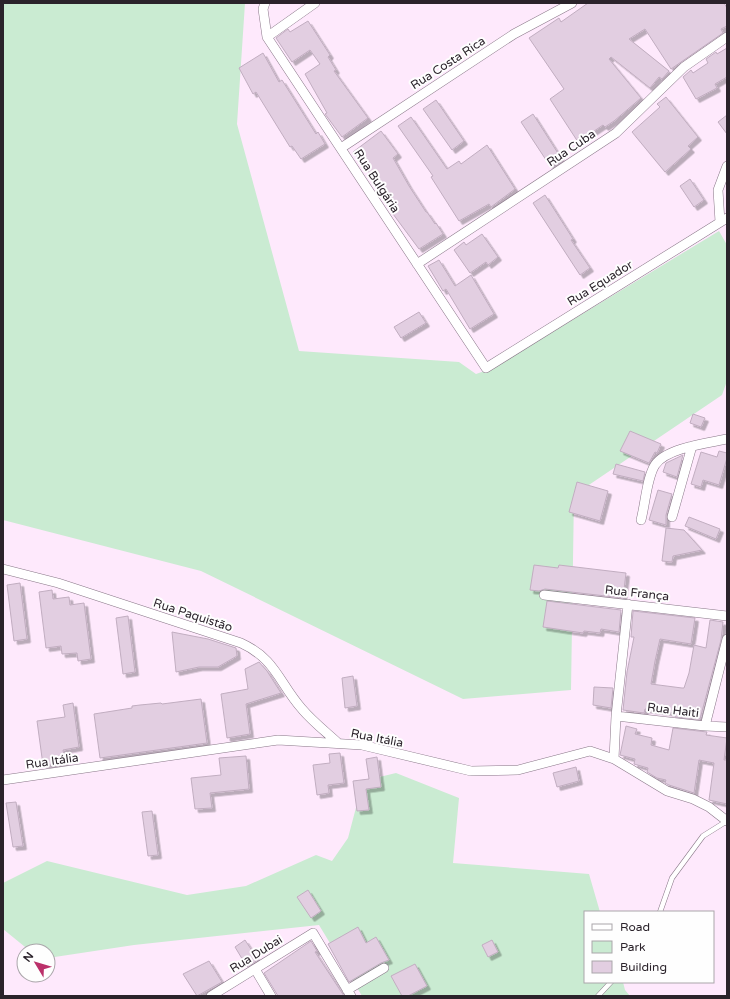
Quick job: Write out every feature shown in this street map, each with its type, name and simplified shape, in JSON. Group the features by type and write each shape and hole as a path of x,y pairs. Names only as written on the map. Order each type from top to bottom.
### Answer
{"street":[{"name":"Rua Bulgária","path":"265,3 263,9 267,37 486,368"},
{"path":"267,37 315,3"},
{"name":"Rua Costa Rica","path":"341,148 514,34 572,3"},
{"name":"Rua Cuba","path":"417,264 616,133 684,67 727,37"},
{"path":"723,220 718,190 727,166"},
{"name":"Rua Equador","path":"486,368 723,220"},
{"path":"641,520 655,465 667,455 692,446 727,439"},
{"path":"672,517 692,446"},
{"name":"Rua Paquistão","path":"3,569 58,583 241,643 255,649 270,663 302,709 338,743"},
{"name":"Rua França","path":"544,595 727,616"},
{"path":"614,759 616,716 628,604"},
{"path":"705,726 727,639"},
{"name":"Rua Haiti","path":"616,716 727,727"},
{"name":"Rua Itália","path":"3,780 278,740 362,745 471,771 518,770 590,751 614,759 667,791 693,799 709,807 727,821"},
{"name":"Rua Dubai","path":"211,996 313,933 349,993"},
{"path":"349,993 384,968"},
{"path":"255,969 271,996"}],"lane":[{"path":"660,911 672,878 703,836 727,821"},
{"path":"598,996 610,983"}],"green space":[{"path":"3,3 245,3 237,124 299,351 459,362 476,374 493,368 719,231 727,245 727,381 722,395 574,495 571,690 463,699 201,571 3,520"},
{"path":"396,773 459,798 453,863 589,874 600,911 584,911 584,983 623,983 625,990 630,996 362,996 319,925 134,945 56,957 56,943 20,943 3,929 3,883 47,861 187,895 246,886 316,855 332,861 348,838 363,781"}],"building":[{"path":"588,3 724,3 727,8 727,26 721,29 723,33 671,69 645,29 629,39 669,71 662,79 659,77 650,88 611,57 609,59 641,98 614,121 605,127 603,125 578,142 550,99 564,89 529,38 559,18 561,22"},
{"path":"308,21 330,55 328,57 336,70 334,71 368,118 342,137 325,114 327,113 305,74 320,64 310,50 292,62 276,38 288,29 290,32"},
{"path":"727,48 727,77 715,84 717,88 696,99 683,77 691,70 693,73 708,63 706,59 716,52 717,54"},
{"path":"263,53 279,82 282,80 316,134 318,132 325,144 301,159 292,146 290,147 256,92 253,94 239,68"},
{"path":"666,97 698,137 688,146 691,149 665,172 632,132 660,107 657,104"},
{"path":"436,100 464,141 452,150 423,109"},
{"path":"533,114 561,158 550,166 521,122"},
{"path":"727,115 727,134 718,122"},
{"path":"411,117 447,169 459,161 461,164 487,145 515,189 491,207 489,204 459,221 431,177 433,176 398,126"},
{"path":"381,131 398,154 393,158 409,186 443,234 419,249 393,214 371,177 372,176 353,152"},
{"path":"690,179 704,200 694,207 680,186"},
{"path":"545,195 573,239 571,240 590,268 580,275 533,203"},
{"path":"482,234 498,257 488,265 486,262 470,273 454,250 464,242 466,245"},
{"path":"439,260 455,286 471,275 494,314 470,329 446,289 443,291 428,266"},
{"path":"419,312 426,323 401,338 394,327"},
{"path":"693,414 705,418 701,427 690,423"},
{"path":"630,431 661,444 657,453 655,452 649,463 620,451"},
{"path":"719,451 727,453 727,458 719,485 703,480 701,487 691,484 701,452 717,457"},
{"path":"683,455 677,477 663,472 666,463"},
{"path":"616,464 645,472 643,481 613,474"},
{"path":"577,482 608,491 600,521 569,512"},
{"path":"658,490 672,494 666,515 666,525 649,520"},
{"path":"689,517 720,529 716,539 685,526"},
{"path":"666,528 684,530 702,550 673,556 672,562 662,561"},
{"path":"534,565 558,568 559,565 626,573 623,598 545,589 539,591 530,590"},
{"path":"20,583 27,639 14,641 7,585"},
{"path":"52,590 53,599 69,597 70,605 84,603 91,659 78,661 77,653 62,654 61,646 46,648 39,592"},
{"path":"547,601 621,610 619,632 601,629 600,633 584,631 583,633 543,627"},
{"path":"633,611 695,618 691,644 660,639 655,661 651,684 682,688 684,688 689,673 694,645 706,648 710,620 723,622 721,640 700,719 675,717 675,713 645,709 644,713 623,710 627,672 634,637 631,637"},
{"path":"128,616 135,672 123,674 116,618"},
{"path":"172,632 208,639 236,648 237,656 218,667 199,667 176,672"},
{"path":"259,662 267,671 281,693 246,704 250,734 227,738 221,694 248,689 245,669"},
{"path":"353,676 357,706 345,708 342,678"},
{"path":"594,687 613,688 611,708 593,705"},
{"path":"201,699 207,743 100,758 94,714 132,708 132,706"},
{"path":"73,703 79,747 63,750 65,763 43,765 37,721 65,717 63,705"},
{"path":"626,726 637,729 635,734 652,738 651,745 669,750 673,728 707,732 706,735 727,738 724,760 727,760 727,804 709,800 714,763 699,760 694,793 665,783 666,780 657,778 647,772 648,768 634,764 635,759 620,755"},
{"path":"340,753 344,783 328,785 329,793 317,795 313,765 330,763 329,754"},
{"path":"246,756 249,789 210,793 212,808 195,809 191,778 221,775 219,758"},
{"path":"377,757 381,787 366,789 369,810 357,811 353,781 369,779 366,759"},
{"path":"576,767 579,781 557,787 553,773"},
{"path":"16,802 23,846 13,847 6,803"},
{"path":"152,811 158,855 148,856 142,812"},
{"path":"308,890 321,911 311,918 297,897"},
{"path":"358,927 366,943 376,937 389,960 381,963 349,982 328,944"},
{"path":"245,940 258,960 247,967 235,947"},
{"path":"492,940 498,952 488,957 482,945"},
{"path":"311,941 317,951 315,952 344,996 278,996 264,973"},
{"path":"209,961 222,982 197,996 183,974"},
{"path":"415,964 427,986 408,996 402,996 391,976"}]}
